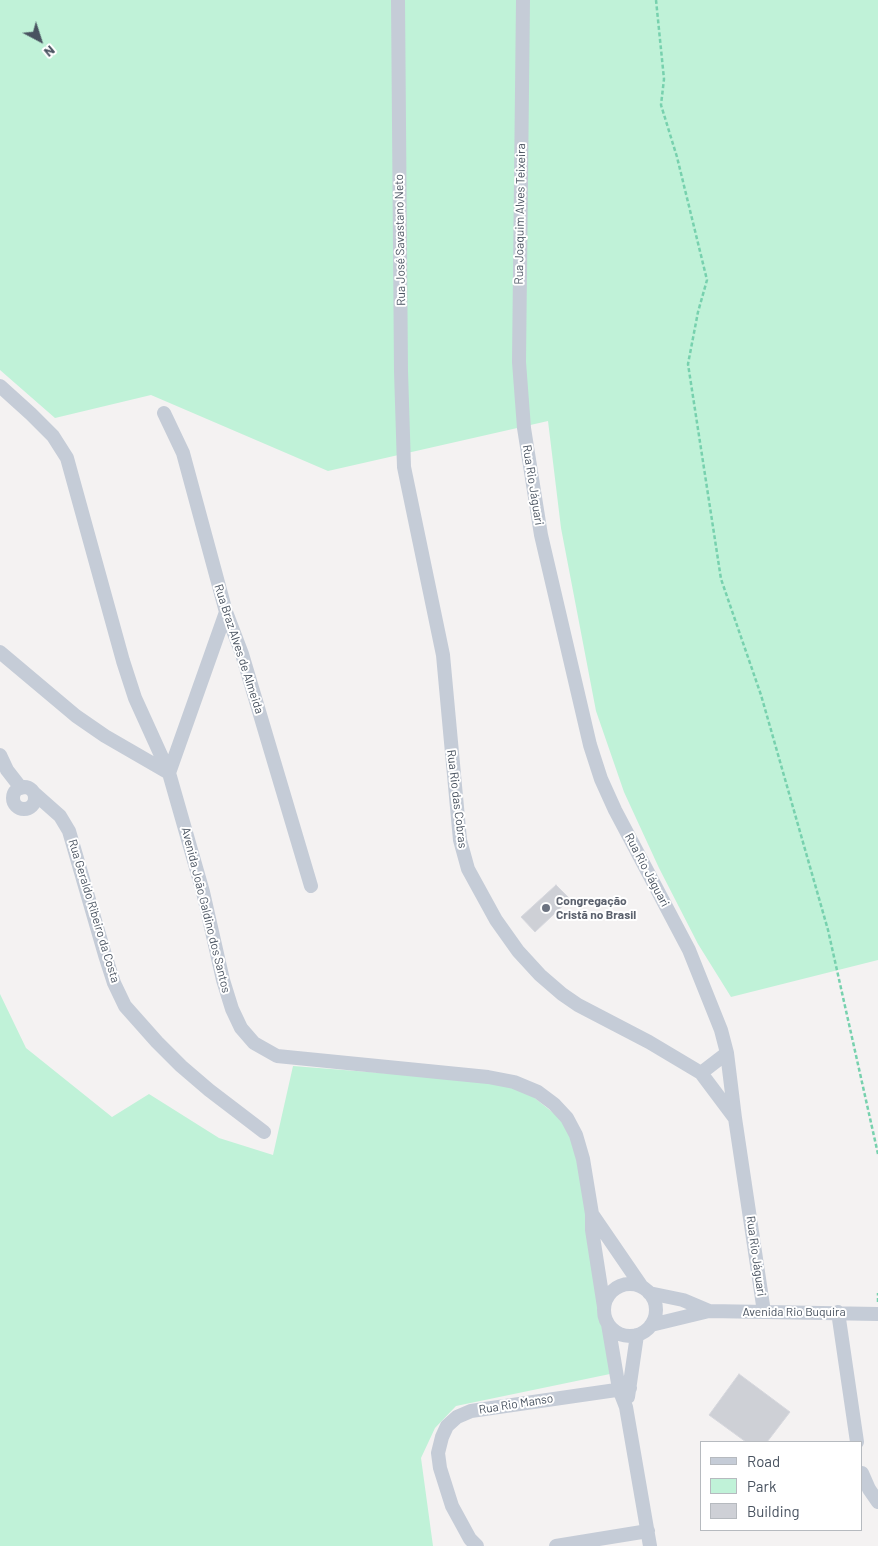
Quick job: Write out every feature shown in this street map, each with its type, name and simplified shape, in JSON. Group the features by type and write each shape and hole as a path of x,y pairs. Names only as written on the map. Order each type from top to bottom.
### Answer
{"street":[{"name":"Rua José Savastano Neto","path":"398,0 401,371 405,479"},
{"name":"Rua Joaquim Alves Teixeira","path":"523,0 519,362 524,428"},
{"name":"Avenida João Galdino dos Santos","path":"0,386 53,436 67,458 123,661 135,698 169,773 203,892 223,980 232,1009 241,1028 254,1043 277,1056 488,1077 514,1082 538,1092 554,1104 567,1118 576,1134 583,1158 604,1307"},
{"name":"Rua Braz Alves de Almeida","path":"164,413 183,453 226,612 242,654 311,886"},
{"name":"Rua Rio Jáguari","path":"524,428 541,536 590,745 601,779 615,810 690,950 712,1005 728,1053 735,1118 764,1312"},
{"name":"Rua Rio das Cobras","path":"405,479 430,586 443,655 460,840 468,869 496,920 518,950 540,975 578,1005 701,1073 735,1118"},
{"path":"0,652 90,726 169,773 226,612"},
{"name":"Rua Geraldo Ribeiro da Costa","path":"0,755 8,770 27,791 65,821 114,983 126,1006 181,1066 264,1132"},
{"path":"30,808 35,800 27,791 14,795 14,802 20,808 56,812"},
{"path":"0,804 14,802"},
{"path":"701,1073 728,1053"},
{"path":"592,1214 654,1300 656,1309 651,1325 637,1335 620,1334 608,1324"},
{"path":"650,1546 626,1408 625,1388 608,1324 604,1316 606,1299 618,1287 634,1284 646,1290 710,1310"},
{"path":"651,1325 710,1310"},
{"name":"Avenida Rio Buquira","path":"710,1310 878,1314"},
{"path":"838,1312 857,1441"},
{"path":"625,1388 637,1335"},
{"name":"Rua Rio Manso","path":"477,1546 470,1539 452,1506 440,1468 438,1453 447,1426 457,1417 471,1411 625,1388"},
{"path":"863,1474 869,1489 878,1502"},
{"path":"556,1546 648,1531"}],"path":[{"path":"656,0 664,79 661,105 677,157 707,280 698,312 688,364 721,579 761,695 828,930 878,1154"}],"green space":[{"path":"0,0 878,0 878,960 731,997 698,944 659,868 624,792 596,711 561,528 548,421 328,471 151,395 55,418 0,370"},
{"path":"0,994 26,1048 112,1117 149,1094 219,1138 273,1155 293,1066 496,1082 531,1095 571,1127 588,1212 610,1374 456,1406 435,1428 421,1458 433,1546 0,1546"}],"building":[{"name":"Congregação Cristã no Brasil","path":"556,885 570,899 535,932 521,917"},
{"path":"739,1374 790,1412 768,1441 745,1441 709,1415"}],"place":[{"name":"Congregação Cristã no Brasil","path":"546,908"}]}
